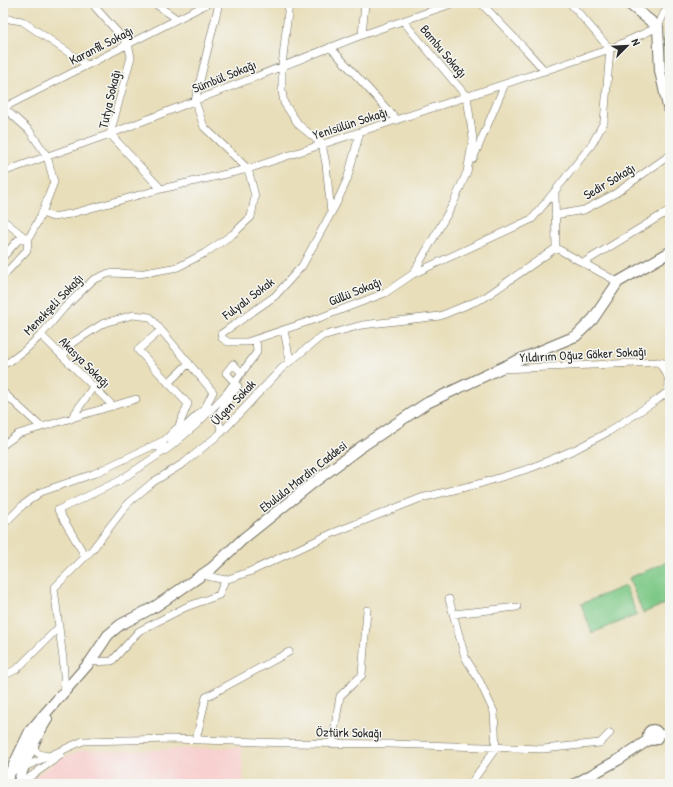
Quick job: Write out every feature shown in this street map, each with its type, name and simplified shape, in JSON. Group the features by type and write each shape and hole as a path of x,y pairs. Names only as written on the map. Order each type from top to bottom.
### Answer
{"street":[{"path":"96,3 94,7 128,44"},
{"path":"154,3 177,19"},
{"name":"Karanfil Sokağı","path":"3,276 27,250 28,240 42,213 54,182 47,156 29,130 3,108 209,3"},
{"path":"219,3 195,100 204,127 248,169"},
{"path":"289,3 282,66 282,91 284,103 298,125 322,144 326,164 330,213"},
{"path":"362,35 365,3"},
{"name":"Sümbül Sokağı","path":"3,172 110,134 330,47 403,21 434,6 454,3"},
{"path":"480,3 525,48 544,71"},
{"path":"414,274 532,219 592,144 604,122 610,49 570,3"},
{"path":"628,3 658,27"},
{"path":"670,8 664,13 658,27 660,71 670,110"},
{"path":"3,18 22,20 87,65"},
{"name":"Bambu Sokağı","path":"403,21 466,97"},
{"name":"Yenisülün Sokağı","path":"42,213 53,217 70,214 161,189 248,169 610,49 658,27"},
{"name":"Tutya Sokağı","path":"128,44 131,57 110,134 161,189"},
{"path":"330,47 397,120"},
{"name":"Güllü Sokağı","path":"247,342 322,317 385,293 414,274 453,204 505,84"},
{"name":"Güllü Sokağı","path":"466,97 473,139 467,172"},
{"path":"330,213 347,180 360,132"},
{"name":"Sedir Sokağı","path":"555,215 584,210 616,193 670,155"},
{"name":"Menekşeli Sokağı","path":"3,364 9,362 24,351 41,335 64,308 92,280 109,274 139,274 178,267 205,253 233,234 251,217 255,196 248,169"},
{"path":"555,192 556,248 618,282"},
{"path":"583,263 670,210"},
{"name":"Fulyalı Sokak","path":"247,342 228,342 222,338 221,334 275,296 302,266 330,213"},
{"path":"3,220 28,240"},
{"path":"3,257 18,240 28,240"},
{"name":"Ülgen Sokak","path":"62,695 63,659 54,588 85,556 128,503 153,482 184,463 222,432 282,368 322,336 362,325 440,316 484,298 556,248"},
{"name":"Ebulula Mardin Caddesi","path":"7,780 30,731 90,662 108,635 120,625 156,606 203,575 244,538 309,486 361,447 427,402 576,336 593,319 618,282 670,252"},
{"path":"63,356 72,343 104,323 133,314 150,317 213,392 205,408 174,437"},
{"path":"161,330 138,350 188,404 170,447"},
{"path":"284,330 290,361"},
{"name":"Akasya Sokağı","path":"41,335 113,406"},
{"path":"85,556 58,510 119,481 170,447 197,424 226,394 258,352 256,339"},
{"path":"203,575 225,580 249,572 333,533 421,498 531,468 576,449 608,432 669,391 668,375 658,362"},
{"name":"Yıldırım Oğuz Göker Sokağı","path":"497,370 658,362 670,364"},
{"path":"168,383 189,363"},
{"path":"222,432 217,416 238,386 226,373 233,364 242,373"},
{"path":"72,418 93,387"},
{"path":"3,392 41,427"},
{"path":"3,445 18,434 136,399"},
{"path":"3,525 23,505 41,492 93,474 165,440 179,426"},
{"path":"148,447 170,447"},
{"path":"90,662 112,661 139,631 186,607 219,595 225,580"},
{"path":"449,599 465,657 480,682 494,712 496,748 469,784"},
{"path":"453,614 517,607"},
{"path":"332,744 340,696 362,675 367,610"},
{"path":"3,676 17,669 59,627"},
{"path":"196,740 206,697 289,652"},
{"path":"19,784 22,768 33,744 62,695"},
{"path":"575,784 618,760 654,737 670,732"},
{"name":"Öztürk Sokağı","path":"7,780 22,768 82,741 172,739 543,749 600,743 610,733"},
{"path":"19,784 82,741"},
{"path":"33,744 35,751 41,755 50,756"}],"shaded area":[{"path":"241,747 244,784 30,784 32,779 63,757 83,750 126,751"}],"green space":[{"path":"670,16 670,86 665,60 664,42"},
{"path":"670,561 670,602 643,613 629,578"},
{"path":"625,586 637,615 592,633 581,604"}]}
